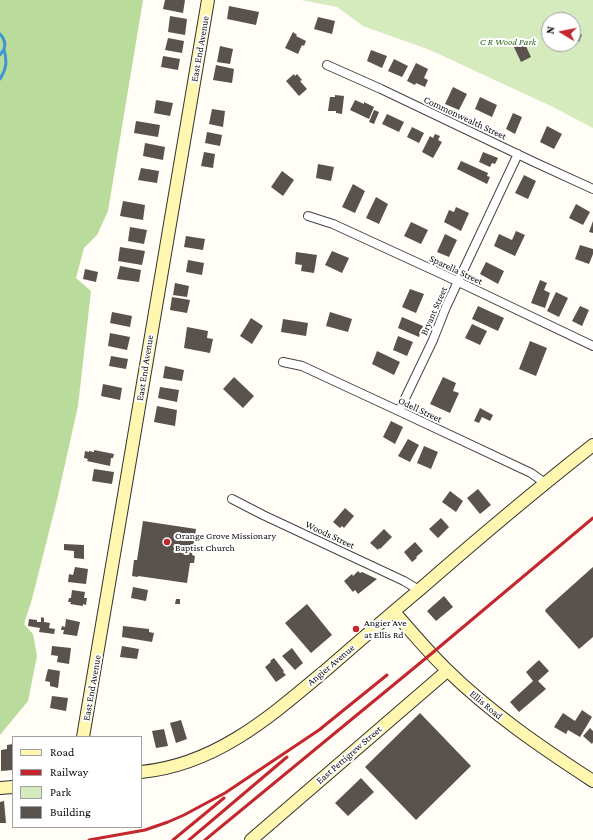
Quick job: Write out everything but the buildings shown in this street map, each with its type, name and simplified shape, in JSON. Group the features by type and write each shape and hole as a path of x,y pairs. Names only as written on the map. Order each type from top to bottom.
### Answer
{"street":[{"name":"East End Avenue","path":"83,736 208,0"},
{"name":"Commonwealth Street","path":"327,65 593,189"},
{"name":"Bryant Street","path":"399,411 518,154"},
{"name":"Sparella Street","path":"308,216 333,224 593,346"},
{"name":"Odell Street","path":"283,362 302,366 531,473 545,483"},
{"name":"Angier Avenue","path":"142,772 175,766 212,752 243,735 268,717 315,679 545,483 593,445"},
{"name":"Woods Street","path":"232,499 404,581 419,590"},
{"name":"Ellis Road","path":"394,612 447,671 463,685 516,729 593,781"},
{"name":"East Pettigrew Street","path":"251,840 447,671"},
{"path":"0,788 12,787"}],"green space":[{"path":"0,0 143,0 108,211 97,235 84,248 76,278 91,291 78,406 57,500 32,599 24,624 33,634 37,656 28,701 0,735"},
{"name":"C R Wood Park","path":"301,0 593,0 593,128 553,107 430,50 363,26 337,7"}],"waterway":[{"path":"0,34 3,37 6,57 5,68 0,79"},
{"path":"0,55 4,49"}],"railway":[{"path":"205,840 593,518"},
{"path":"319,730 387,675"},
{"path":"89,840 145,830 184,815 225,793 322,728"},
{"path":"189,840 287,757"},
{"path":"173,840 224,798"}],"place":[{"name":"Orange Grove Missionary Baptist Church","path":"167,542"},
{"name":"Angier Ave at Ellis Rd","path":"356,629"}]}
